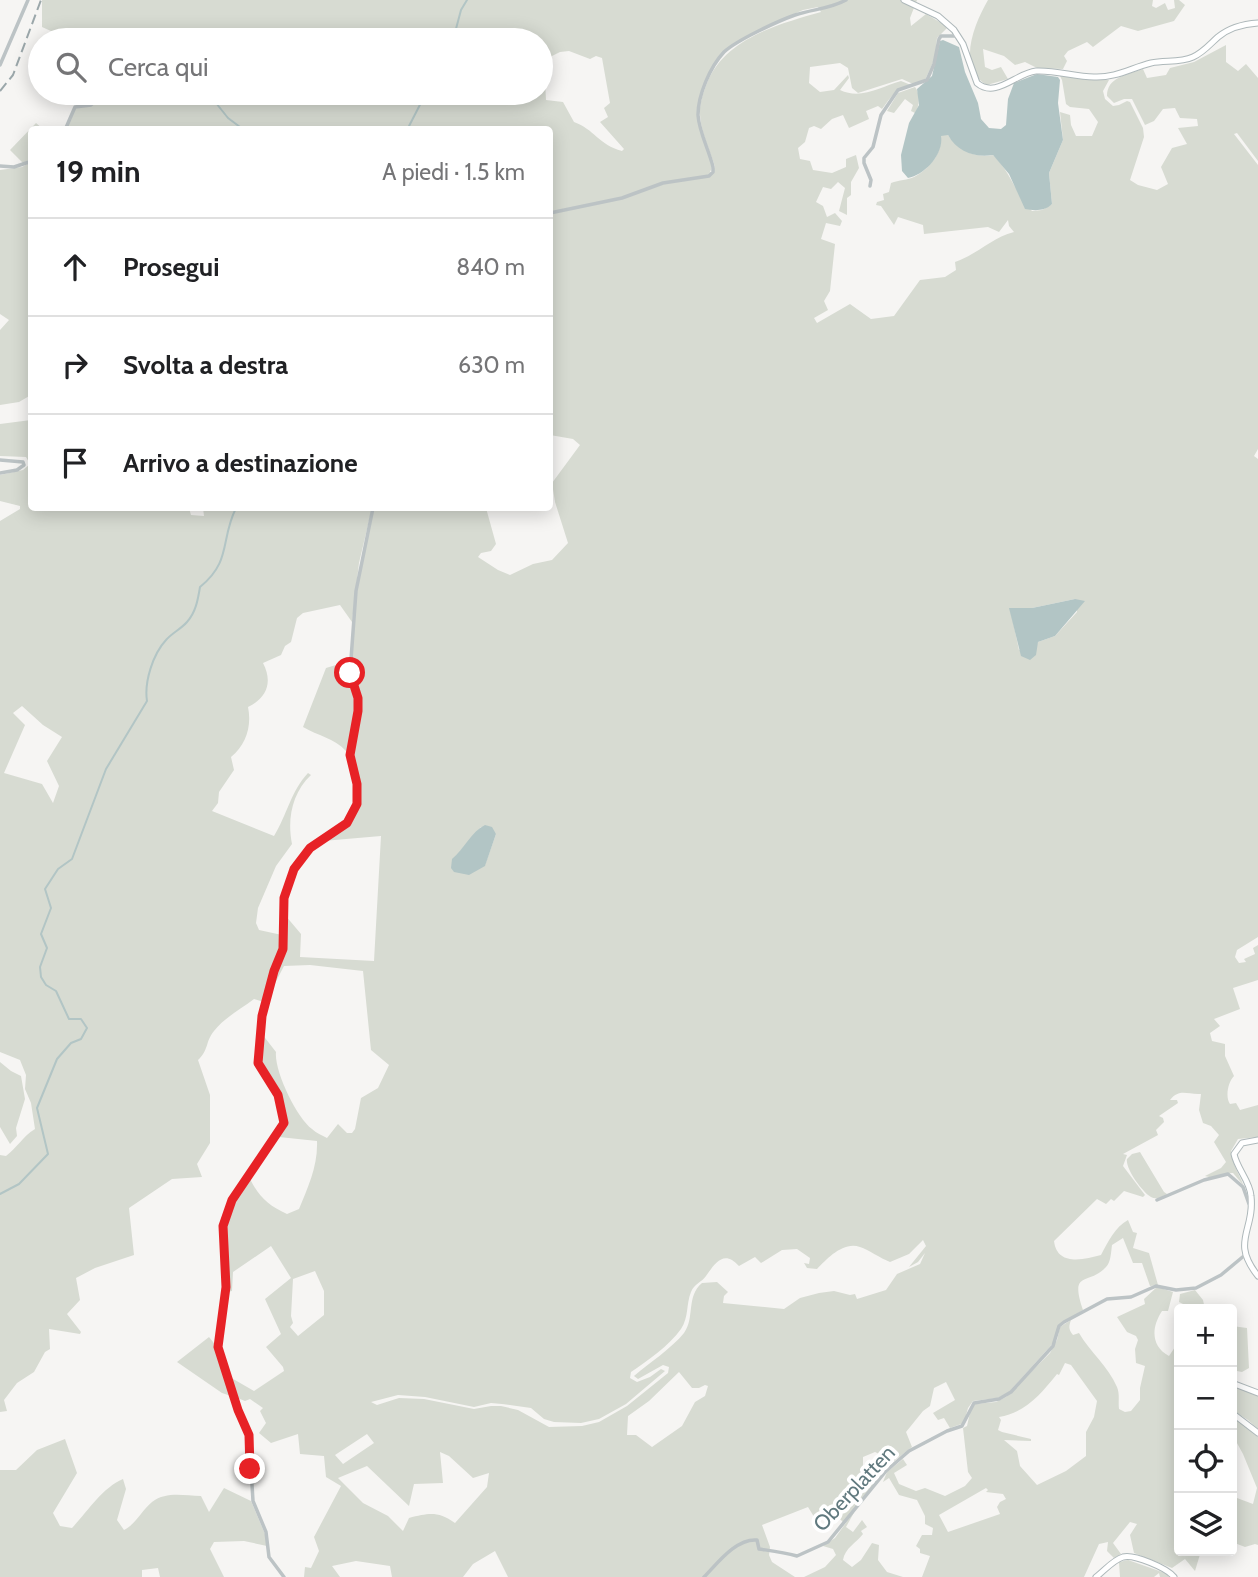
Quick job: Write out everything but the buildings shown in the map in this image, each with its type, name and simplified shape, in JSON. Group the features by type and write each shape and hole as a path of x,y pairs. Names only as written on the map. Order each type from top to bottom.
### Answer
{"main road":[{"path":"904,0 944,20 967,54 974,78 984,88 995,88 1035,71 1113,77 1151,64 1193,57 1229,30 1242,24 1258,23"},
{"path":"1258,1140 1240,1144 1236,1149 1235,1159 1249,1188 1251,1206 1245,1237 1245,1255 1258,1276"},
{"path":"1237,1385 1258,1393"},
{"path":"1237,1417 1258,1433"},
{"path":"1096,1577 1123,1557 1132,1557 1165,1569 1174,1577"}],"street":[{"path":"0,65 28,0"},
{"path":"553,212 622,198 663,183 709,176 713,167 699,124 699,105 710,73 725,52 793,16 833,7 846,0"},
{"path":"870,186 871,180 864,158 873,147 878,124 885,110 898,90 919,85 926,80 933,70 941,36 958,37"},
{"path":"67,126 75,107 91,105"},
{"path":"0,166 13,167 28,162"},
{"path":"0,460 23,462 24,465 17,470 0,473"},
{"path":"284,1577 269,1557 266,1532 253,1501 249,1435 218,1347 226,1287 223,1226 232,1200 284,1123 278,1095 258,1063 258,1047 262,1016 283,949 287,885 294,869 310,848 347,823 357,804 357,784 350,755 358,698 350,673 356,591 372,511"},
{"path":"1157,1200 1204,1180 1228,1174 1240,1183 1251,1206"},
{"name":"Oberplatten","path":"704,1577 714,1564 749,1539 757,1540 759,1549 779,1550 797,1556 833,1538 886,1471 909,1451 962,1426 974,1403 999,1399 1011,1392 1053,1346 1059,1326 1064,1322 1097,1304 1115,1298 1131,1297 1156,1286 1176,1290 1196,1288 1221,1275 1245,1255"}],"shaded area":[{"path":"42,0 917,0 910,18 911,26 926,14 948,27 937,38 935,58 925,80 913,84 902,79 858,93 852,88 848,68 840,63 810,67 809,83 820,92 834,90 848,75 849,78 840,90 848,93 855,94 870,92 901,81 911,85 898,91 882,109 878,106 866,111 869,119 849,128 843,115 832,119 821,129 814,126 809,128 805,142 798,148 800,159 810,161 813,170 832,173 846,167 846,159 856,155 859,168 851,182 847,215 839,211 845,188 838,182 831,189 823,187 816,202 823,206 827,217 835,213 842,221 840,226 826,223 821,239 835,244 830,291 824,301 828,310 814,318 817,323 850,304 871,319 894,316 920,280 945,277 956,270 955,262 1014,232 1008,220 999,232 988,227 924,234 923,225 898,217 894,225 881,206 876,205 884,200 883,194 889,192 891,183 914,177 925,170 940,148 940,135 948,135 968,152 980,156 993,155 1032,211 1042,210 1052,204 1049,173 1063,140 1060,112 1070,115 1076,136 1092,136 1098,122 1089,109 1066,104 1059,74 1088,80 1109,80 1103,91 1105,99 1113,106 1130,102 1143,128 1144,137 1130,180 1157,190 1168,184 1161,167 1172,148 1187,144 1178,128 1198,126 1197,119 1180,118 1175,108 1163,109 1154,121 1145,125 1132,99 1114,103 1107,96 1110,85 1119,78 1143,69 1147,78 1166,75 1170,68 1194,62 1226,45 1226,62 1238,71 1246,64 1258,78 1258,161 1237,133 1234,134 1258,165 1258,449 1254,456 1258,459 1258,937 1237,950 1235,957 1239,963 1246,962 1244,959 1255,954 1253,948 1258,945 1258,980 1233,988 1240,1009 1214,1019 1220,1026 1210,1033 1212,1041 1225,1044 1225,1056 1234,1076 1228,1090 1230,1104 1236,1103 1240,1110 1258,1105 1258,1137 1238,1139 1231,1151 1244,1186 1233,1173 1205,1176 1221,1168 1226,1162 1214,1142 1219,1135 1211,1126 1203,1123 1199,1110 1201,1094 1181,1093 1174,1096 1170,1100 1177,1100 1178,1103 1159,1116 1164,1122 1156,1130 1158,1135 1123,1154 1127,1155 1123,1166 1145,1195 1143,1197 1124,1191 1114,1201 1111,1199 1106,1204 1097,1199 1054,1241 1056,1249 1065,1258 1079,1259 1101,1255 1109,1240 1128,1220 1133,1232 1137,1233 1133,1248 1149,1253 1158,1285 1150,1286 1142,1263 1133,1263 1123,1238 1112,1245 1106,1267 1080,1283 1078,1289 1083,1310 1059,1325 1055,1341 1009,1392 998,1398 973,1401 964,1423 950,1428 944,1418 938,1420 933,1413 955,1400 946,1382 934,1388 930,1406 906,1432 912,1447 894,1461 875,1452 863,1457 863,1467 869,1471 868,1479 874,1485 843,1522 831,1510 816,1520 808,1507 762,1525 772,1562 795,1577 508,1577 495,1551 473,1564 463,1577 392,1577 390,1566 356,1561 332,1566 340,1577 304,1577 305,1567 311,1568 319,1551 314,1537 341,1486 326,1477 324,1456 300,1454 298,1434 271,1443 259,1433 266,1423 260,1411 263,1408 250,1399 245,1401 235,1397 228,1376 254,1391 284,1371 266,1347 281,1334 265,1299 291,1278 271,1246 233,1272 232,1291 227,1292 224,1227 233,1201 250,1179 261,1196 275,1208 287,1214 299,1209 316,1159 317,1141 279,1137 286,1115 280,1097 261,1061 262,1034 276,1052 279,1070 293,1105 306,1123 327,1138 338,1124 347,1133 352,1133 361,1098 378,1088 389,1065 371,1050 363,971 310,965 284,966 269,995 286,948 285,915 301,934 300,957 374,961 381,836 323,841 346,827 359,800 352,757 359,721 359,698 351,673 356,591 372,511 487,511 496,544 491,551 481,553 478,557 510,575 533,564 552,560 568,543 555,502 553,482 580,445 573,439 553,436 553,213 622,199 664,184 709,177 715,167 702,128 700,111 704,91 715,68 726,55 755,35 821,12 818,7 803,10 767,26 723,52 708,74 697,114 712,167 709,175 663,182 622,197 553,211 553,126 66,126 77,105 553,105 553,101 563,102 574,122 608,145 622,151 624,149 600,122 608,117 604,108 610,103 602,58 596,56 590,59 569,51 553,56 553,28 42,27","holes":["1075,599 1077,612 1055,636 1038,642 1036,646 1019,650 1010,608 1032,608","481,827 496,834 485,865 456,856","923,1240 926,1246 909,1267 918,1262 925,1253 920,1264 897,1274 886,1290 857,1299 855,1294 834,1291 800,1298 784,1309 723,1303 728,1292 717,1282 702,1283 694,1294 684,1333 634,1376 638,1379 663,1365 669,1367 668,1373 627,1406 599,1422 582,1426 549,1427 518,1410 501,1406 474,1409 424,1399 399,1398 377,1405 371,1402 398,1395 425,1397 474,1407 491,1403 531,1408 544,1419 554,1422 581,1423 599,1419 626,1404 665,1371 661,1369 637,1382 630,1378 631,1372 664,1347 681,1329 692,1289 720,1260 729,1259 739,1266 755,1257 761,1263 782,1250 797,1249 810,1258 809,1264 804,1263 807,1268 817,1269 836,1252 848,1246 863,1248 890,1262 909,1254","315,1271 324,1291 324,1315 298,1336 290,1327 293,1323 293,1279","679,1372 692,1388 708,1386 705,1396 695,1402 682,1426 652,1447 636,1435 627,1435 628,1416 649,1401","367,1434 374,1443 343,1464 335,1455","440,1452 449,1456 473,1478 489,1473 487,1487 455,1523 438,1515 422,1515 409,1518 403,1531 388,1516 363,1503 338,1478 367,1466 409,1506 414,1484 443,1483"]},
{"path":"988,0 1153,0 1152,6 1156,8 1165,3 1168,10 1175,8 1174,0 1185,5 1174,21 1138,31 1121,26 1093,47 1087,42 1068,51 1064,56 1067,61 1063,69 1037,68 1025,62 1015,65 1004,56 983,49 985,67 992,70 1001,67 1008,79 987,85 972,68 970,57 973,33"},
{"path":"940,41 959,47 981,119 989,128 1001,129 1006,125 1008,99 1014,83 1037,74 1058,77 1060,80 1058,103 1063,140 1049,173 1052,204 1046,208 1025,209 1009,174 993,155 980,156 962,150 948,135 941,136 940,150 932,163 921,173 908,178 902,171 901,155 909,123 919,105 917,89 932,76"},
{"path":"915,87 919,100 915,113 911,111 913,105 905,99 894,113 887,111 898,93"},
{"path":"28,131 28,160 23,163 10,150"},
{"path":"28,164 28,397 19,402 0,405 0,330 9,320 0,314 0,170"},
{"path":"28,420 28,460 26,457 0,456 0,424"},
{"path":"28,466 28,511 190,511 191,515 204,516 203,511 371,511 359,563 352,622 340,605 303,613 297,618 291,642 285,646 281,655 263,663 268,677 266,689 260,699 248,707 247,735 241,747 231,757 234,770 219,792 218,803 212,811 274,836 297,787 308,773 311,775 299,790 292,807 292,844 276,866 258,908 256,923 259,930 282,935 264,1002 254,999 218,1026 198,1060 210,1095 210,1143 197,1164 202,1177 172,1179 129,1208 134,1255 95,1268 76,1278 80,1300 67,1314 80,1334 49,1329 50,1349 45,1352 34,1372 17,1383 4,1400 7,1411 0,1412 0,1155 6,1156 35,1129 31,1103 25,1089 26,1075 20,1060 0,1052 0,521 20,509 20,506 0,501 0,475 23,470","holes":["22,706 43,725 62,737 47,761 59,786 53,803 42,784 4,773 25,725 13,713"]},
{"path":"1075,599 1085,601 1055,636 1038,642 1036,655 1030,660 1021,656 1009,608 1032,608"},
{"path":"349,661 357,705 350,749 346,751 331,740 303,727 326,668"},
{"path":"485,825 492,827 496,834 485,866 469,875 454,872 451,868 452,859"},
{"path":"0,1062 21,1076 25,1099 16,1128 17,1136 10,1144 0,1127"},
{"path":"1140,1152 1167,1194 1151,1197 1135,1180 1127,1159"},
{"path":"1157,1287 1173,1292 1168,1311 1162,1311 1158,1317 1155,1336 1159,1347 1169,1356 1174,1348 1174,1556 1200,1556 1195,1571 1185,1559 1172,1568 1134,1553 1130,1535 1137,1524 1130,1522 1113,1543 1121,1554 1114,1558 1107,1551 1108,1542 1099,1544 1084,1577 922,1577 930,1556 920,1553 916,1546 922,1535 932,1535 933,1528 925,1524 925,1516 917,1500 899,1495 889,1478 883,1482 887,1472 903,1459 907,1465 894,1473 899,1484 916,1491 925,1488 945,1496 965,1486 972,1478 968,1472 963,1428 967,1426 971,1408 975,1404 996,1402 1006,1397 1050,1353 1060,1327 1071,1320 1071,1333 1079,1333 1113,1379 1118,1390 1119,1409 1131,1411 1140,1400 1145,1366 1136,1363 1136,1336 1127,1332 1117,1317 1145,1304 1144,1299","holes":["1065,1363 1071,1365 1097,1401 1094,1417 1086,1432 1086,1456 1066,1471 1037,1485 1020,1466 1017,1451 1004,1440 1031,1439 998,1430 1001,1420 999,1417 1009,1415 1032,1402 1057,1374 1059,1375","986,1488 986,1492 1003,1494 1006,1499 997,1507 1000,1514 948,1532 939,1515"]},
{"path":"1195,1290 1204,1304 1183,1304 1179,1302 1180,1294"},
{"path":"1237,1327 1247,1328 1249,1368 1242,1372 1237,1371"},
{"path":"209,1337 217,1347 231,1396 222,1393 177,1362"},
{"path":"1237,1387 1258,1396 1258,1429 1237,1413"},
{"path":"1237,1420 1258,1437 1258,1545 1245,1547 1237,1544 1237,1498 1253,1504 1257,1488 1237,1443"},
{"path":"65,1439 77,1473 53,1513 60,1526 72,1528 102,1494 123,1479 126,1489 117,1520 124,1530 152,1502 164,1496 201,1496 209,1512 224,1488 251,1501 265,1534 267,1546 244,1541 214,1542 210,1549 224,1577 160,1577 158,1568 142,1570 142,1577 0,1577 0,1470 16,1470 37,1450"},
{"path":"856,1509 846,1527 853,1532 862,1520 867,1527 861,1531 863,1534 848,1549 843,1560 852,1567 861,1560 872,1543 879,1545 878,1560 887,1572 903,1577 804,1577 825,1567 836,1555 833,1549 823,1546 835,1538"},
{"path":"1128,1560 1165,1573 1169,1577 1160,1577 1159,1573 1154,1577 1120,1577 1119,1562"}],"waterway":[{"path":"456,28 467,0"},
{"path":"218,105 239,126"},
{"path":"409,126 420,105"},
{"path":"0,1194 19,1184 48,1154 37,1108 57,1059 71,1043 81,1039 87,1028 81,1019 69,1019 56,991 46,985 41,977 40,967 47,948 41,934 51,908 45,889 58,869 72,859 106,769 147,701 148,677 153,660 166,640 193,614 200,587 217,568 221,559 235,511"}],"railway":[{"path":"31,28 41,0"},
{"path":"0,91 13,75 28,35"}],"route":[{"path":"250,1469 249,1435 218,1347 226,1287 223,1226 232,1200 284,1123 278,1095 258,1063 262,1016 283,949 284,898 294,869 310,848 339,831 347,823 357,804 357,784 350,755 358,698 350,673"}]}
